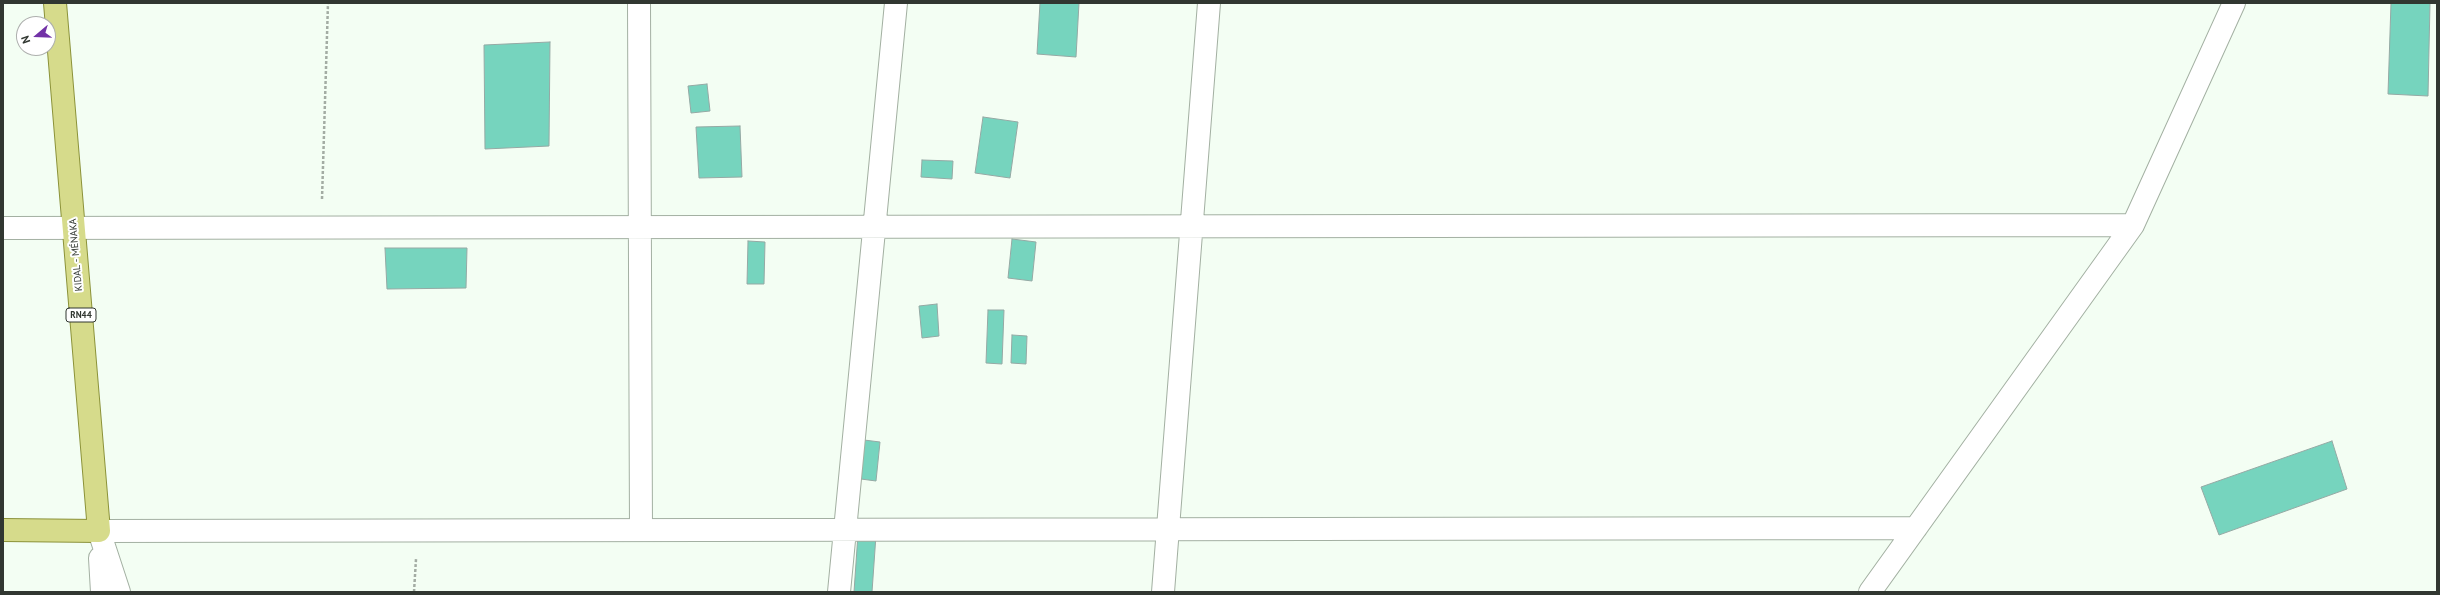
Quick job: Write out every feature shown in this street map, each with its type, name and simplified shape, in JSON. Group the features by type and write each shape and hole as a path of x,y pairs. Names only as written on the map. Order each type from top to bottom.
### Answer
{"main road":[{"name":"KIDAL - MÉNAKA","path":"55,3 99,531"},
{"path":"3,530 99,531"}],"street":[{"path":"639,3 641,530"},
{"path":"839,592 896,3"},
{"path":"1163,592 1209,3"},
{"path":"1870,592 2133,225 2234,3"},
{"path":"3,228 2133,225"},
{"path":"99,531 1916,528"},
{"path":"99,531 102,592"},
{"path":"99,531 119,592"}],"path":[{"path":"322,227 328,3"}],"building":[{"path":"1040,3 1079,3 1076,57 1037,54"},
{"path":"2391,3 2430,3 2428,96 2388,94"},
{"path":"550,42 549,146 485,149 484,45"},
{"path":"707,84 710,111 691,113 688,86"},
{"path":"983,117 1018,122 1010,178 975,173"},
{"path":"740,126 742,177 699,178 696,127"},
{"path":"922,160 953,161 952,179 921,177"},
{"path":"1012,239 1036,242 1032,281 1008,278"},
{"path":"748,241 765,242 764,284 747,284"},
{"path":"385,248 467,248 466,288 387,289"},
{"path":"937,304 939,336 922,338 919,306"},
{"path":"988,310 1004,310 1002,364 986,363"},
{"path":"1012,335 1027,336 1026,364 1011,363"},
{"path":"864,440 880,442 876,481 861,479"},
{"path":"2332,441 2347,489 2219,535 2201,487"},
{"path":"858,534 876,535 872,592 854,592"}]}
